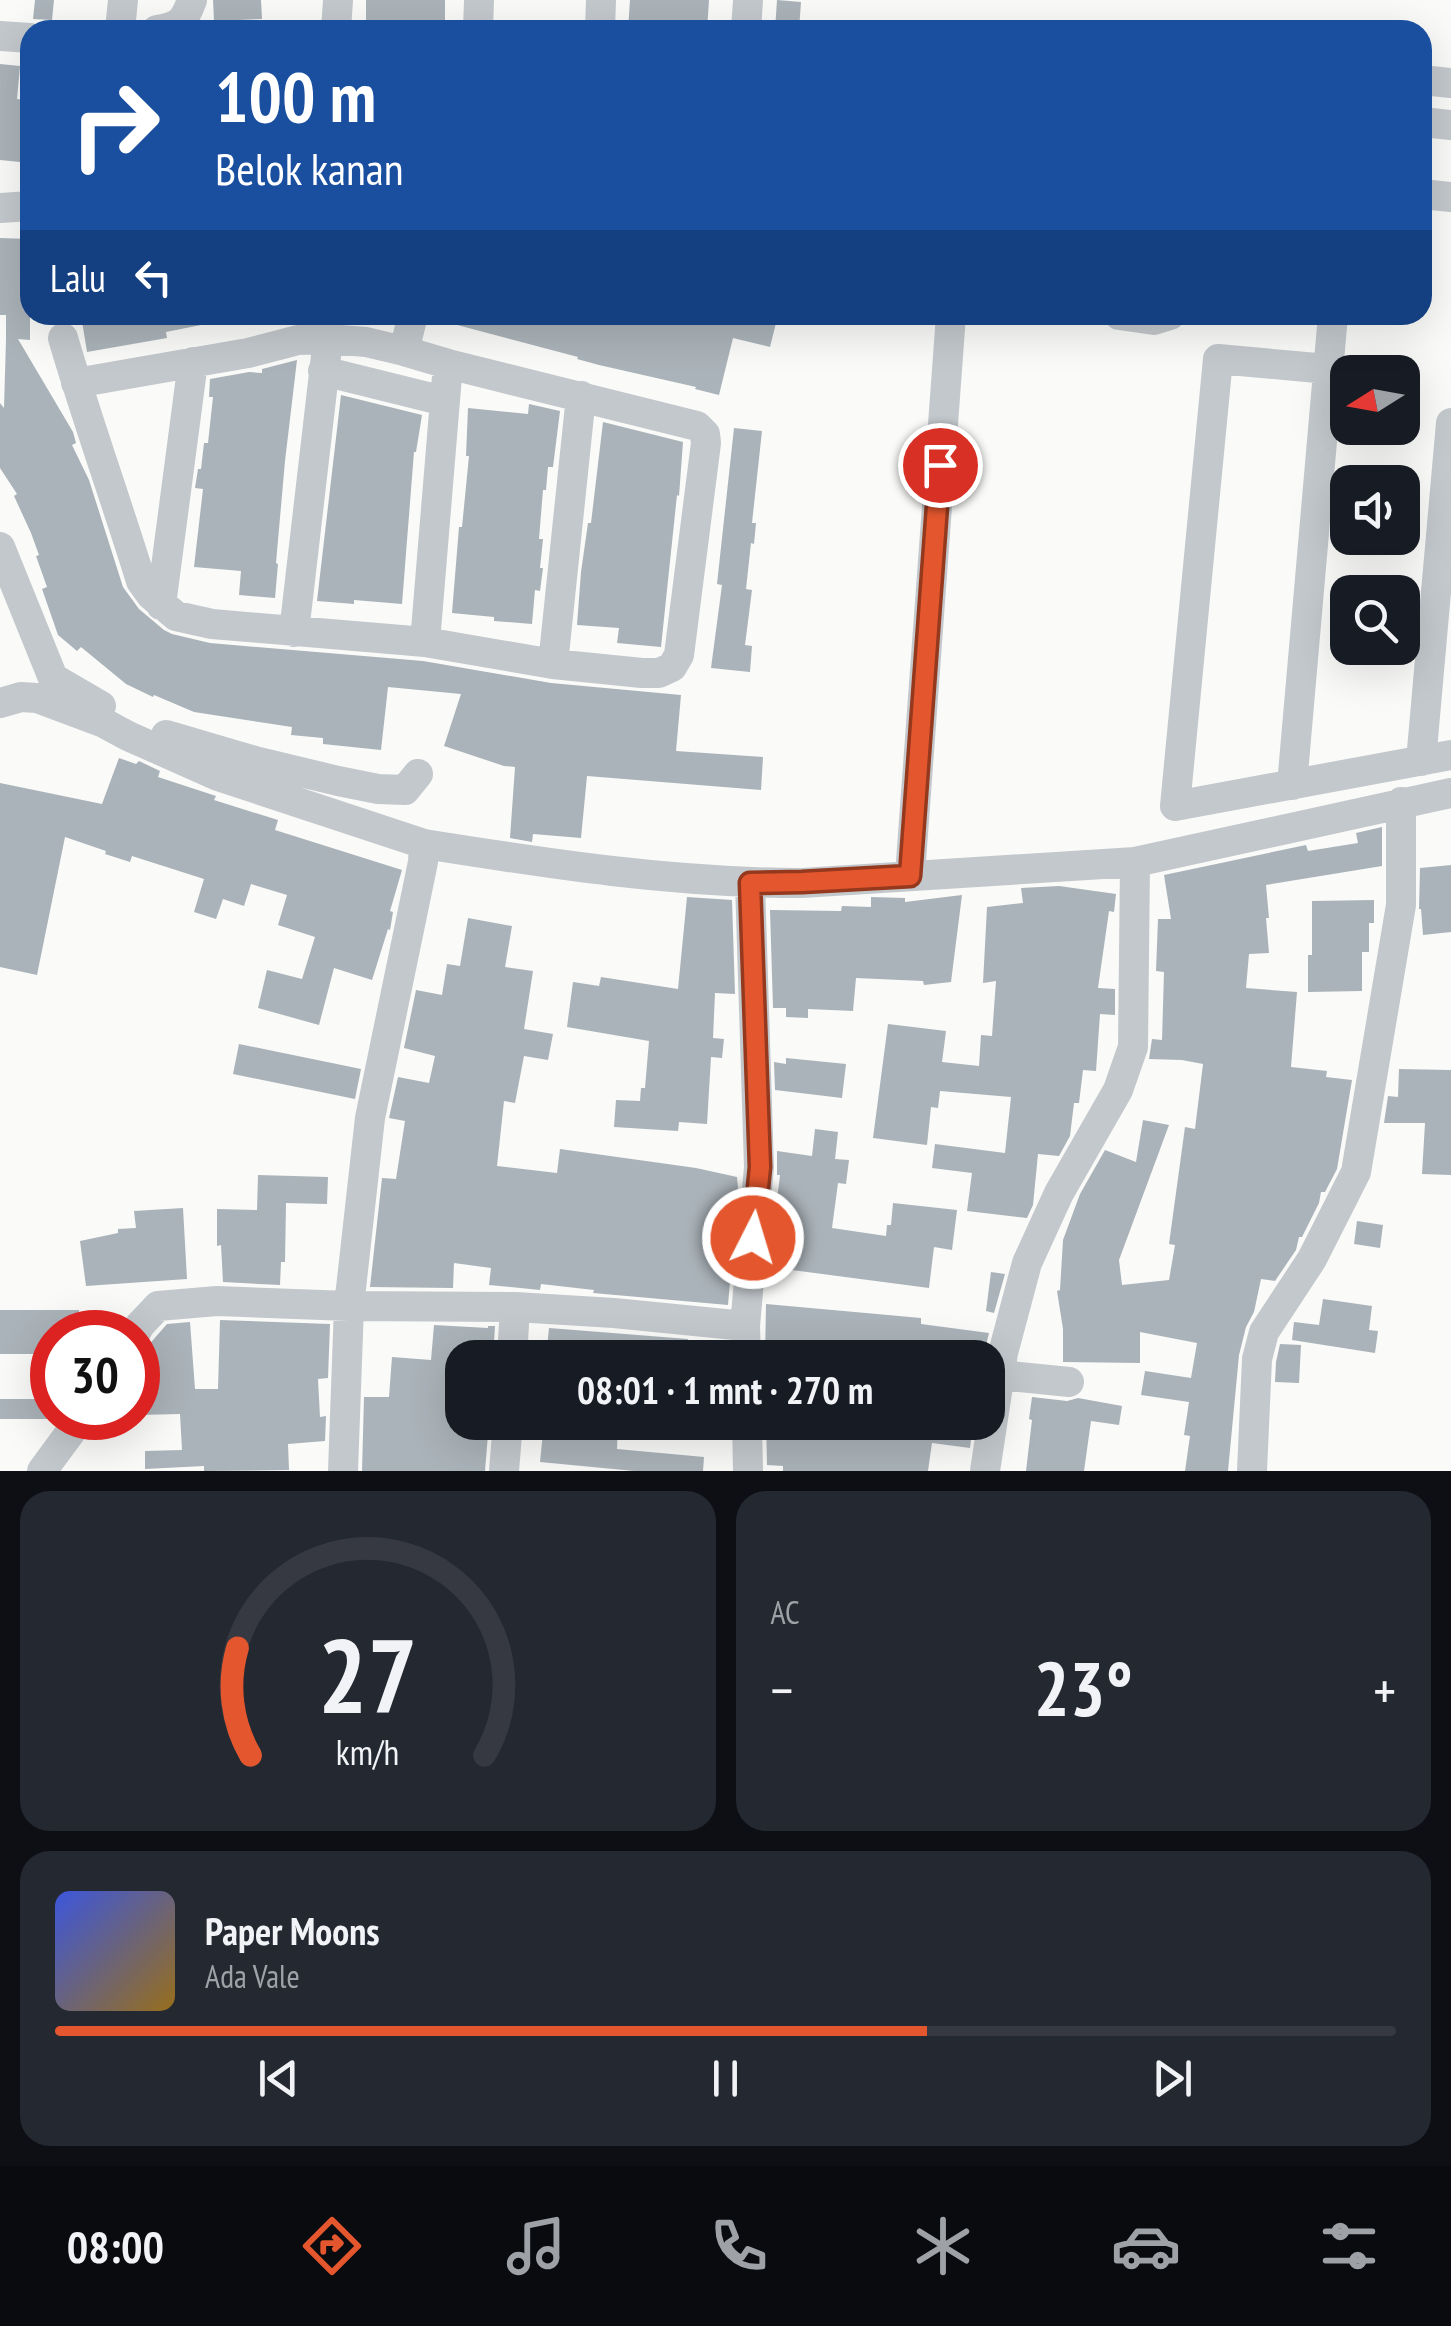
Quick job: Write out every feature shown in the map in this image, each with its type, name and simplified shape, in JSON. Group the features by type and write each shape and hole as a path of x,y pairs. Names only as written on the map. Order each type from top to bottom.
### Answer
{"street":[{"path":"404,350 410,325"},
{"path":"910,876 951,325"},
{"path":"1292,785 1332,325"},
{"path":"63,338 76,383 141,581 176,616 195,622 424,642 553,664 642,673 672,668 679,656 706,443 705,434 697,426 404,350 328,339 298,340 248,353 76,383"},
{"path":"294,632 328,339"},
{"path":"1328,369 1218,359 1176,806 1451,755"},
{"path":"161,605 193,362"},
{"path":"424,642 448,364"},
{"path":"324,371 444,401"},
{"path":"553,664 582,396"},
{"path":"1421,761 1451,423"},
{"path":"0,547 53,678 129,721 242,757 378,789 405,790 418,774"},
{"path":"0,702 37,698 70,709 218,776 424,844 579,869 750,883 1135,862 1451,793"},
{"path":"1252,1471 1257,1359 1264,1332 1312,1259 1356,1172 1402,905 1401,802"},
{"path":"343,1471 348,1306 370,1118 424,844"},
{"path":"1005,1354 1027,1263 1059,1193 1118,1090 1133,1048 1135,862"},
{"path":"745,1340 760,1167 750,883"},
{"path":"154,1310 158,1306 217,1301 516,1307 745,1326"},
{"path":"513,1340 516,1307"},
{"path":"1005,1376 1069,1382"},
{"path":"42,1471 65,1440"},
{"path":"504,1471 507,1440"},
{"path":"747,1440 748,1471"},
{"path":"984,1471 989,1440"}],"building":[{"path":"35,0 54,0 52,20 33,19"},
{"path":"213,0 261,0 262,19 214,20"},
{"path":"366,0 445,0 445,20 366,20"},
{"path":"630,0 709,0 708,20 629,20"},
{"path":"777,0 801,2 800,20 776,20"},
{"path":"0,64 20,66 20,162 0,160"},
{"path":"0,238 20,239 20,325 30,325 30,340 18,339 73,432 76,443 72,445 89,480 123,587 139,609 164,630 210,643 423,661 551,683 681,695 676,751 763,757 761,790 587,776 581,838 533,834 532,842 510,838 515,767 444,746 461,694 388,687 381,750 323,744 323,738 291,735 292,727 194,712 126,684 81,647 77,651 58,635 42,589 47,587 36,556 39,555 14,496 17,494 0,468 6,315 0,315"},
{"path":"83,325 201,325 166,332 167,338 87,352"},
{"path":"457,325 776,325 770,347 733,338 719,395"},
{"path":"297,360 275,598 239,595 241,571 194,567 203,489 195,488 204,443 208,443 213,397 209,397 210,379 262,373 262,369"},
{"path":"341,395 422,415 414,452 402,604 317,601"},
{"path":"529,404 560,411 553,467 548,467 543,490 539,539 543,539 543,568 540,591 535,590 532,624 452,613 469,456 468,408 528,414"},
{"path":"603,422 683,442 661,647 617,643 619,628 577,625"},
{"path":"734,428 762,431 752,523 756,523 754,544 751,543 746,589 752,590 745,645 752,646 750,672 711,668 722,585 717,584"},
{"path":"119,758 136,764 139,761 160,771 158,777 216,796 214,800 278,820 275,830 402,870 390,911 390,930 372,980 334,968 319,1025 258,1008 267,970 302,979 315,937 278,925 287,895 251,884 244,906 223,899 216,919 194,912 204,879 132,856 130,862 65,837 37,975 0,967 0,783 102,804"},
{"path":"1382,827 1382,866 1266,885 1269,953 1249,954 1246,988 1297,992 1291,1067 1327,1071 1326,1077 1352,1080 1337,1169 1325,1192 1321,1192 1296,1250 1275,1281 1261,1279 1239,1355 1228,1471 1185,1471 1190,1436 1184,1435 1189,1402 1141,1395 1145,1371 1191,1378 1197,1343 1140,1332 1140,1363 1063,1362 1057,1291 1063,1240 1080,1194 1105,1150 1136,1162 1143,1120 1169,1125 1119,1260 1122,1285 1169,1280 1175,1245 1169,1244 1185,1127 1195,1129 1203,1064 1149,1059 1152,1039 1162,1040 1164,972 1156,971 1158,919 1171,919 1164,875 1306,845 1308,851 1358,843 1356,833"},
{"path":"1451,865 1451,932 1423,935 1420,868"},
{"path":"1059,886 1116,894 1114,912 1109,911 1098,988 1115,989 1115,1015 1100,1014 1096,1071 1083,1070 1070,1136 1059,1156 1038,1154 1033,1205 1027,1218 967,1211 972,1173 932,1168 935,1144 1005,1153 1011,1097 940,1091 938,1108 931,1107 927,1145 873,1138 888,1024 946,1031 942,1062 979,1066 981,1035 992,1036 996,981 983,983 987,907 1023,903 1021,888"},
{"path":"962,895 951,982 924,985 923,981 856,978 853,1011 808,1009 808,1018 786,1017 786,1008 773,1008 770,910 841,911 842,906 871,907 871,897 905,898 905,902"},
{"path":"687,897 732,900 735,994 715,993 713,1038 724,1039 722,1058 711,1057 707,1124 679,1122 678,1131 614,1127 616,1100 640,1101 641,1088 645,1088 649,1041 567,1027 573,982 599,986 601,977 678,989"},
{"path":"1374,900 1369,952 1362,952 1362,991 1308,992 1312,901"},
{"path":"468,918 512,926 505,967 533,971 524,1029 553,1034 548,1060 524,1056 515,1103 504,1101 497,1166 557,1173 560,1149 737,1177 728,1305 593,1293 594,1290 541,1284 540,1290 489,1285 491,1268 454,1263 453,1288 370,1287 382,1178 396,1179 405,1121 389,1118 398,1077 429,1083 435,1056 404,1048 416,990 442,995 447,964 460,966"},
{"path":"239,1044 361,1069 355,1099 233,1074"},
{"path":"786,1058 846,1064 842,1098 775,1090 774,1062 786,1064"},
{"path":"1399,1069 1451,1070 1451,1175 1422,1174 1425,1123 1384,1123 1388,1096 1398,1097"},
{"path":"815,1129 838,1132 835,1159 849,1160 846,1184 838,1183 832,1228 886,1236 893,1203 957,1210 952,1250 934,1247 929,1288 769,1267 780,1175 777,1151 812,1156"},
{"path":"258,1175 328,1177 327,1204 286,1203 285,1262 281,1262 280,1285 223,1282 221,1245 217,1246 217,1209 257,1210"},
{"path":"183,1208 187,1279 86,1286 80,1241 118,1233 118,1229 136,1228 134,1211"},
{"path":"1357,1221 1383,1225 1380,1248 1354,1244"},
{"path":"991,1272 1005,1274 994,1313 986,1311"},
{"path":"1323,1299 1372,1306 1369,1330 1378,1331 1375,1353 1292,1340 1294,1322 1319,1325"},
{"path":"766,1304 921,1318 921,1324 989,1333 987,1340 765,1340"},
{"path":"0,1310 30,1310 30,1354 0,1354"},
{"path":"220,1320 330,1324 328,1378 318,1379 320,1417 326,1416 325,1441 288,1444 289,1470 204,1471 204,1466 145,1469 145,1451 182,1450 180,1414 160,1414 160,1332 167,1324 190,1322 195,1389 218,1389"},
{"path":"434,1325 495,1326 494,1340 445,1340 445,1440 488,1440 485,1471 362,1471 364,1397 389,1397 392,1357 431,1360"},
{"path":"549,1328 688,1339 688,1340 548,1340"},
{"path":"1280,1344 1301,1345 1299,1383 1275,1382"},
{"path":"1032,1397 1067,1401 1078,1398 1122,1406 1119,1425 1091,1421 1084,1471 1026,1471"},
{"path":"0,1399 30,1399 30,1419 0,1419"},
{"path":"542,1440 617,1440 617,1449 704,1457 703,1471 634,1471 540,1462"},
{"path":"766,1440 971,1440 970,1448 932,1443 928,1471 783,1471 783,1466 767,1465"}],"route":[{"path":"753,1238 760,1167 750,883 910,876 940,465"}]}
